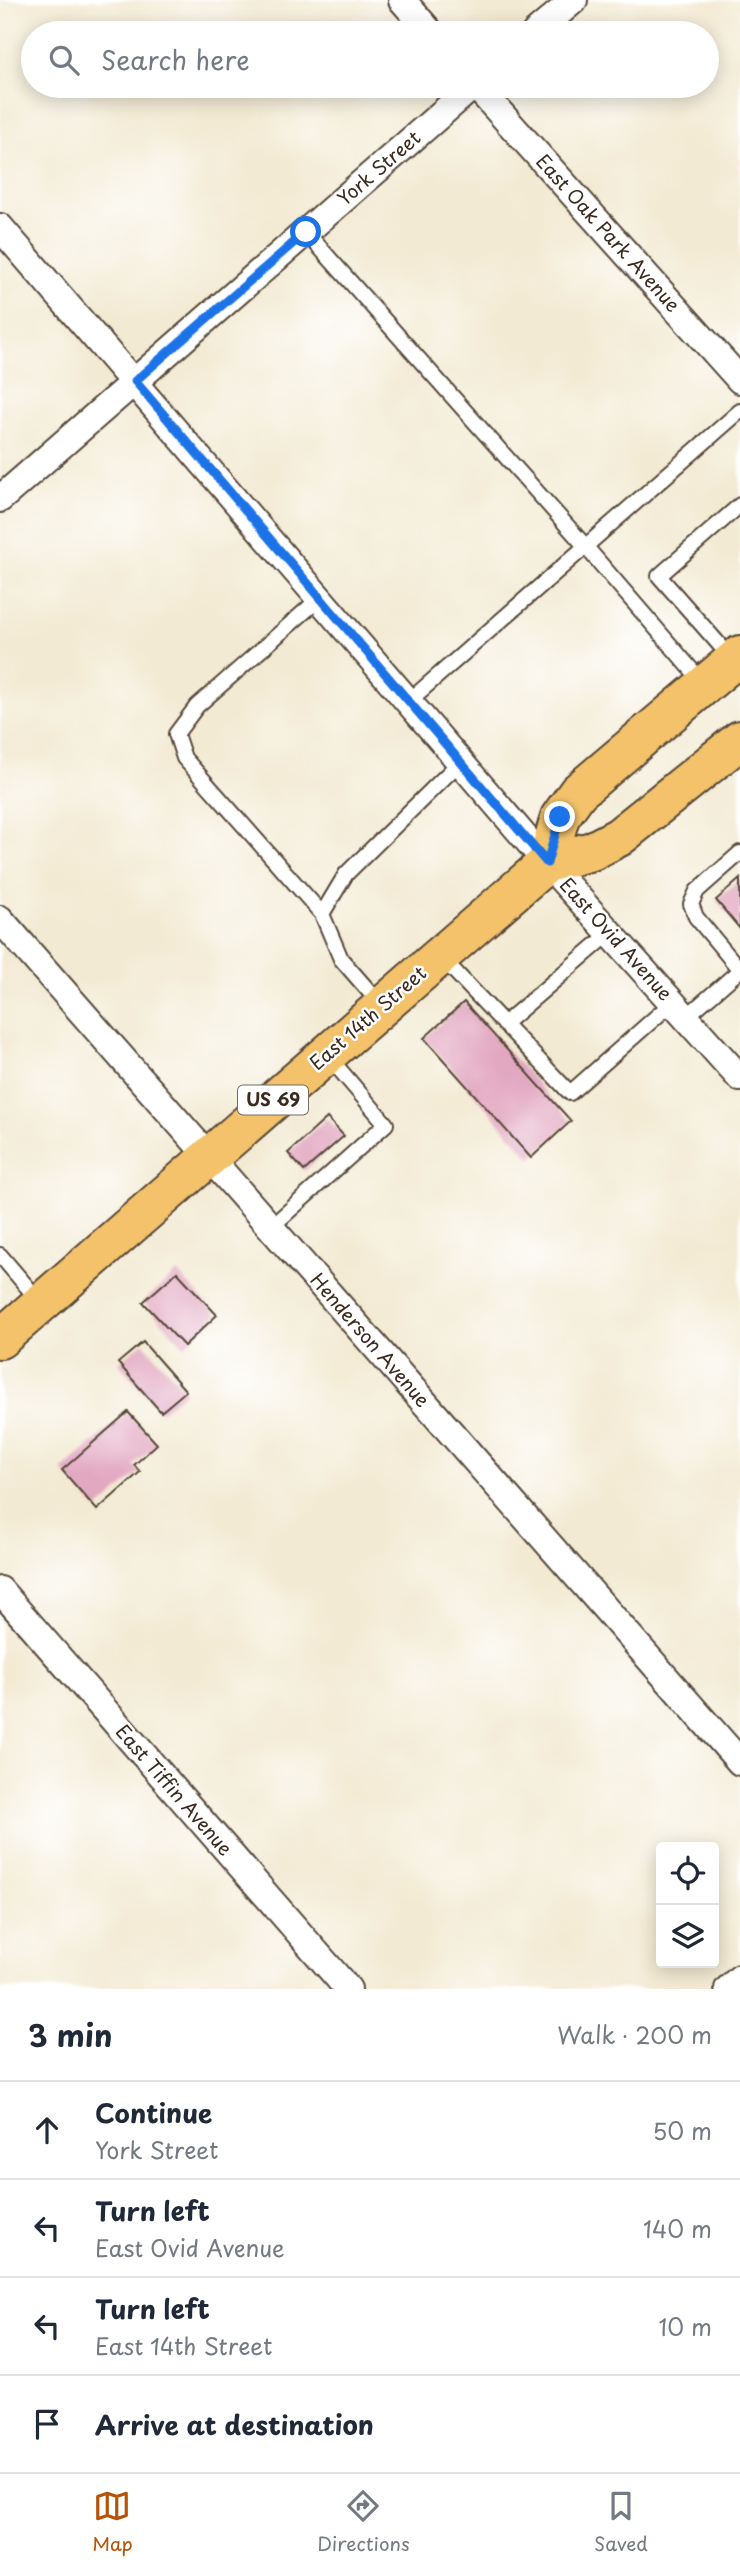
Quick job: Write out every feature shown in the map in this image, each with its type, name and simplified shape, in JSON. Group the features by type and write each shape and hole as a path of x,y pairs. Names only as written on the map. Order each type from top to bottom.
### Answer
{"main road":[{"path":"547,863 560,817 578,792 737,658"},
{"name":"East 14th Street","path":"0,1339 547,863 593,851 619,837 740,740"}],"street":[{"path":"402,0 420,21"},
{"path":"549,21 574,0"},
{"name":"York Street","path":"0,499 461,98"},
{"name":"East Oak Park Avenue","path":"486,98 740,380"},
{"name":"East Ovid Avenue","path":"0,227 547,863 740,1078"},
{"name":"Henderson Avenue","path":"0,919 740,1762"},
{"name":"East Tiffin Avenue","path":"0,1590 348,1989"},
{"path":"728,1989 740,1978"}],"lane":[{"path":"306,232 586,547 704,685"},
{"path":"409,701 740,411"},
{"path":"737,658 659,576 740,505"},
{"path":"320,598 197,706 176,734 184,758 322,914 341,959 382,1006"},
{"path":"322,914 346,874 461,761"},
{"path":"440,956 570,1093 679,1010 740,970 696,917 691,904 697,891 740,853"},
{"path":"505,1024 610,933"},
{"path":"271,1227 386,1124 327,1054"},
{"path":"0,1255 41,1303"}],"building":[{"path":"740,879 740,929 716,900"},
{"path":"464,1002 571,1121 531,1158 424,1038"},
{"path":"327,1118 344,1136 304,1171 288,1153"},
{"path":"177,1272 217,1315 184,1346 143,1302"},
{"path":"143,1342 186,1391 161,1412 118,1363"},
{"path":"128,1412 157,1444 134,1465 140,1472 97,1510 62,1470"}],"route":[{"path":"306,232 135,381 547,863 560,817"}]}
